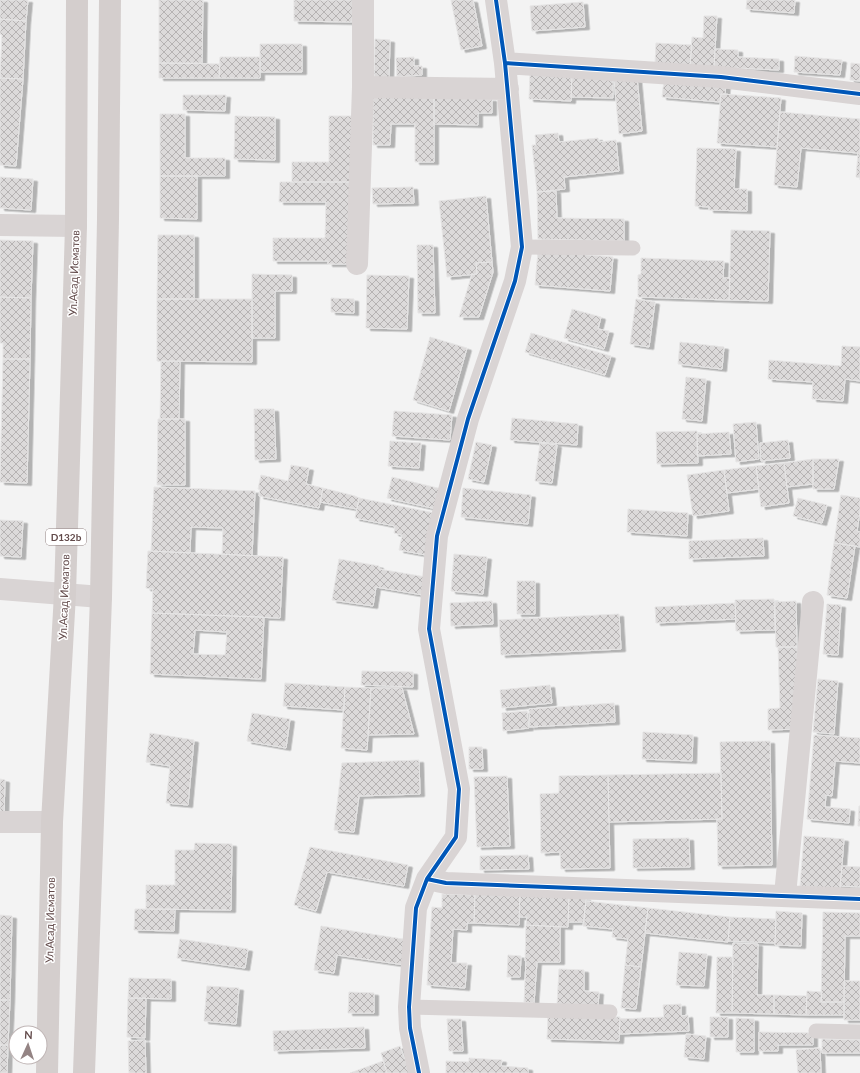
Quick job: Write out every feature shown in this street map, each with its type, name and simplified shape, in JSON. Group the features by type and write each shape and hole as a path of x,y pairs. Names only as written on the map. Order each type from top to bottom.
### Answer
{"main road":[{"name":"Ул.Асад Исматов","path":"47,1073 52,822 65,594 76,226 77,0"},
{"name":"D132b","path":"84,1073 101,597 108,219 110,0"}],"street":[{"path":"357,264 363,0"},
{"path":"419,1073 410,1028 409,1007 416,908 427,879 456,837 459,788 429,629 437,536 468,419 515,281 522,247 508,89 496,0"},
{"path":"505,63 721,77 860,94"},
{"path":"362,87 508,89"},
{"path":"0,225 76,226"},
{"path":"0,589 101,597"},
{"path":"785,895 813,602"},
{"path":"0,822 52,822"},
{"path":"427,879 446,883 860,899"}],"lane":[{"path":"522,247 633,248"},
{"path":"409,1007 610,1012"},
{"path":"816,1031 860,1032"}],"building":[{"path":"0,0 28,0 26,21 0,19"},
{"path":"159,0 203,0 202,63 159,63"},
{"path":"294,0 353,0 352,22 294,21"},
{"path":"451,0 473,0 482,46 461,50"},
{"path":"747,0 795,0 794,13 746,9"},
{"path":"583,2 585,27 532,31 530,6"},
{"path":"704,16 717,16 714,67 690,66 692,37 703,38"},
{"path":"0,19 26,21 23,79 0,78 2,35 0,34"},
{"path":"375,39 390,40 389,78 374,78"},
{"path":"656,43 692,45 690,66 655,63"},
{"path":"260,44 302,44 302,72 260,72"},
{"path":"715,49 738,50 738,57 779,59 779,70 737,68 737,71 714,69"},
{"path":"795,56 842,60 840,75 794,72"},
{"path":"220,57 260,57 260,78 219,78"},
{"path":"414,57 414,66 422,66 422,75 397,77 396,58"},
{"path":"159,63 220,64 219,78 159,78"},
{"path":"851,63 860,64 860,81 850,80"},
{"path":"530,74 572,75 571,101 529,99"},
{"path":"572,75 613,76 613,98 571,97"},
{"path":"637,77 642,131 619,134 614,79"},
{"path":"0,78 23,79 16,166 0,165"},
{"path":"664,80 726,85 725,94 721,94 720,102 662,97"},
{"path":"721,94 781,98 777,147 717,143"},
{"path":"183,95 226,95 225,111 183,110"},
{"path":"373,97 434,98 434,162 415,162 415,124 391,124 390,145 373,145"},
{"path":"434,98 492,99 492,113 478,113 478,125 434,124"},
{"path":"780,112 860,119 860,178 856,177 858,153 801,148 797,187 774,185"},
{"path":"160,114 185,114 185,158 225,158 225,176 160,176"},
{"path":"235,116 275,117 275,160 234,159"},
{"path":"329,116 352,116 352,182 292,182 292,162 329,162"},
{"path":"558,133 559,142 598,138 599,142 616,140 619,171 564,177 565,189 537,192 532,145 536,145 535,135"},
{"path":"697,148 736,149 734,189 747,189 747,211 709,210 709,207 695,206"},
{"path":"160,176 197,176 197,219 160,218"},
{"path":"0,177 33,179 31,210 0,208"},
{"path":"280,182 352,182 352,264 328,264 328,261 273,261 273,238 325,238 326,202 279,202"},
{"path":"413,187 414,203 373,204 372,188"},
{"path":"556,191 557,218 624,219 624,241 538,239 537,192"},
{"path":"486,196 492,262 476,263 477,274 447,277 439,201"},
{"path":"731,230 770,231 768,301 729,300"},
{"path":"158,235 194,235 194,299 157,299"},
{"path":"0,240 33,241 31,298 0,297"},
{"path":"417,245 433,245 435,313 418,313"},
{"path":"538,251 613,257 610,291 535,285"},
{"path":"641,258 724,261 723,278 730,278 729,300 638,297 638,275 641,274"},
{"path":"492,262 493,272 479,317 459,317 472,274 477,274 476,263"},
{"path":"252,274 292,275 292,291 275,291 275,338 252,338"},
{"path":"367,275 409,276 407,329 366,328"},
{"path":"0,297 31,298 30,359 3,359 3,343 0,343"},
{"path":"331,298 354,299 354,313 331,312"},
{"path":"157,299 252,299 252,362 157,361"},
{"path":"636,299 655,302 649,347 630,344"},
{"path":"572,309 601,317 598,329 609,331 604,349 564,338"},
{"path":"531,333 611,356 605,375 525,352"},
{"path":"430,337 467,348 449,411 413,400"},
{"path":"680,342 724,347 722,369 678,364"},
{"path":"842,346 860,347 860,381 845,379 843,401 812,399 813,382 768,379 769,360 841,366"},
{"path":"3,359 30,359 27,483 0,482"},
{"path":"161,361 180,361 179,419 160,419"},
{"path":"686,377 706,379 702,421 682,419"},
{"path":"254,409 274,409 276,459 255,460"},
{"path":"394,411 452,415 450,440 392,436"},
{"path":"512,418 578,424 577,445 510,440"},
{"path":"158,419 185,419 185,485 157,485"},
{"path":"756,422 759,459 736,462 733,424"},
{"path":"697,431 698,463 657,464 656,432"},
{"path":"729,432 731,454 697,456 697,434"},
{"path":"788,440 790,458 761,461 760,443"},
{"path":"390,441 421,443 419,468 388,466"},
{"path":"476,442 492,445 484,482 468,479"},
{"path":"540,443 557,445 552,483 535,481"},
{"path":"813,459 839,459 834,489 813,489"},
{"path":"813,459 813,484 787,487 784,463"},
{"path":"784,463 789,503 761,507 756,466"},
{"path":"291,465 309,468 306,484 323,488 319,508 259,496 260,490 258,489 261,475 288,481"},
{"path":"756,466 759,489 727,493 724,470"},
{"path":"724,470 729,511 693,516 687,475"},
{"path":"392,477 446,490 441,510 387,498"},
{"path":"154,487 255,491 252,556 222,554 223,528 191,527 190,553 151,551"},
{"path":"323,488 359,498 357,509 320,502"},
{"path":"463,488 531,495 528,524 461,517"},
{"path":"841,495 860,498 860,512 857,531 860,532 860,547 834,543"},
{"path":"359,498 435,513 426,555 399,550 402,535 394,533 395,526 355,518"},
{"path":"798,498 827,505 822,523 793,516"},
{"path":"628,509 688,513 687,536 627,532"},
{"path":"0,520 23,521 21,557 0,556"},
{"path":"763,538 764,556 689,559 689,541"},
{"path":"834,543 855,546 847,598 827,595"},
{"path":"148,551 283,557 280,618 152,613 153,589 146,588"},
{"path":"454,554 487,557 483,594 451,591"},
{"path":"339,559 379,566 379,569 426,577 423,595 376,587 373,606 332,600"},
{"path":"517,581 535,581 535,614 517,614"},
{"path":"774,599 775,630 736,631 735,600"},
{"path":"492,601 493,624 451,626 450,603"},
{"path":"796,601 797,647 776,647 775,602"},
{"path":"735,603 736,619 656,623 655,607"},
{"path":"827,604 841,605 838,655 823,654"},
{"path":"152,613 264,617 261,679 150,674","holes":["195,630 227,632 225,655 193,654"]},
{"path":"619,614 621,649 501,655 499,620"},
{"path":"778,647 797,647 799,729 768,730 768,709 780,708"},
{"path":"362,671 413,672 413,687 361,685"},
{"path":"818,679 838,681 834,734 813,732"},
{"path":"285,683 345,687 344,710 283,706"},
{"path":"550,685 552,703 502,708 500,690"},
{"path":"345,687 371,688 367,750 341,748"},
{"path":"371,688 402,688 414,734 368,735"},
{"path":"614,703 615,722 530,727 529,709"},
{"path":"527,711 529,728 503,731 502,713"},
{"path":"252,713 290,719 286,748 247,741"},
{"path":"643,732 693,735 692,761 642,759"},
{"path":"150,733 194,740 188,805 166,803 170,766 146,762"},
{"path":"814,735 860,738 860,763 835,761 832,796 826,795 825,807 850,809 849,823 807,819"},
{"path":"770,741 772,865 718,866 717,819 722,819 720,742"},
{"path":"469,747 482,747 483,769 469,769"},
{"path":"419,760 420,794 359,796 354,832 334,830 342,763"},
{"path":"721,773 722,819 609,822 608,775"},
{"path":"608,775 610,868 561,869 560,852 541,853 540,794 559,793 559,776"},
{"path":"507,776 510,846 477,847 474,777"},
{"path":"0,779 5,780 4,815 0,815"},
{"path":"859,806 860,826 858,826"},
{"path":"804,836 844,839 840,889 800,886"},
{"path":"689,838 690,867 633,868 633,839"},
{"path":"195,843 232,844 231,910 146,909 146,885 175,885 175,850 194,850"},
{"path":"310,847 408,865 404,886 327,872 316,911 294,905"},
{"path":"528,855 529,869 480,870 480,856"},
{"path":"842,866 860,867 860,887 840,886"},
{"path":"475,892 520,893 519,925 474,923"},
{"path":"520,893 569,894 568,927 526,925 527,917 519,917"},
{"path":"442,894 475,895 474,923 467,923 467,930 453,929 451,963 467,963 465,988 427,985 432,907 442,908"},
{"path":"569,897 586,898 584,922 568,922"},
{"path":"586,901 648,908 641,967 625,965 628,939 612,937 613,929 583,926"},
{"path":"648,908 730,917 728,942 645,933"},
{"path":"135,909 175,909 174,931 134,930"},
{"path":"776,911 802,913 801,946 775,945"},
{"path":"823,912 860,913 860,936 845,936 844,1002 821,1002"},
{"path":"0,915 12,916 10,1000 0,1000"},
{"path":"730,917 776,919 775,943 728,941"},
{"path":"526,925 560,927 560,962 537,962 534,1003 524,1002"},
{"path":"321,926 409,940 405,965 337,955 334,973 314,970"},
{"path":"180,939 248,949 245,968 177,958"},
{"path":"733,943 758,944 757,995 774,995 774,1014 732,1013"},
{"path":"679,952 707,954 704,986 676,985"},
{"path":"508,955 521,956 520,977 507,977"},
{"path":"717,957 733,957 732,1013 716,1013"},
{"path":"625,965 641,967 636,1009 621,1008"},
{"path":"559,969 584,970 584,991 599,992 598,1007 557,1005"},
{"path":"129,978 171,979 171,999 128,998"},
{"path":"844,981 860,981 860,1020 844,1020"},
{"path":"207,986 239,988 236,1024 204,1021"},
{"path":"807,991 822,992 821,1002 844,1002 844,1015 806,1015"},
{"path":"349,992 374,993 374,1013 348,1013"},
{"path":"774,995 807,996 806,1015 774,1014"},
{"path":"128,998 146,998 145,1038 127,1037"},
{"path":"0,1000 10,1000 8,1045 0,1045"},
{"path":"681,1004 681,1016 688,1015 689,1031 619,1034 620,1019 664,1017 663,1005"},
{"path":"548,1015 620,1017 619,1041 547,1039"},
{"path":"710,1017 728,1017 728,1037 710,1037"},
{"path":"736,1018 754,1019 754,1052 736,1052"},
{"path":"447,1019 461,1019 463,1051 449,1051"},
{"path":"364,1027 365,1048 274,1051 273,1031"},
{"path":"759,1032 813,1033 813,1045 778,1045 778,1051 759,1051"},
{"path":"686,1034 706,1036 704,1059 684,1057"},
{"path":"822,1039 860,1040 860,1053 822,1053"},
{"path":"145,1040 146,1073 129,1073 128,1041"},
{"path":"0,1045 8,1045 7,1073 0,1073"},
{"path":"400,1046 410,1073 387,1073 381,1053"},
{"path":"820,1048 821,1073 798,1073 796,1050"},
{"path":"469,1058 502,1060 501,1066 528,1068 528,1073 446,1073 446,1061 469,1062"},
{"path":"383,1061 387,1073 350,1073"}],"cycle path":[{"path":"419,1073 410,1028 409,1007 416,908 427,879 456,837 459,789 429,629 437,536 468,419 515,281 522,247 505,63 496,0"},
{"path":"505,63 721,77 860,94"},
{"path":"427,879 446,883 860,899"}]}
